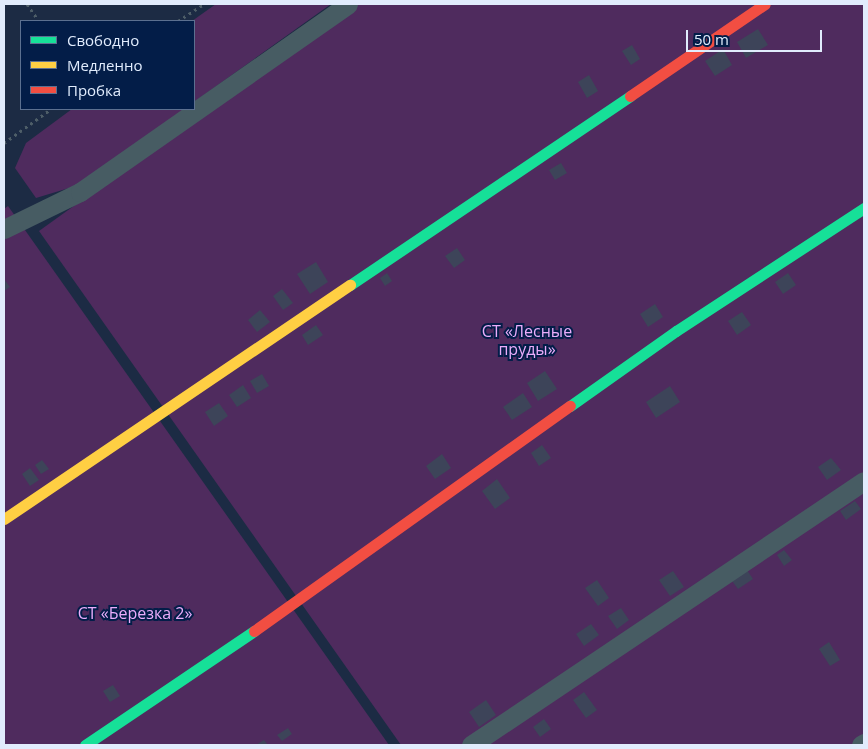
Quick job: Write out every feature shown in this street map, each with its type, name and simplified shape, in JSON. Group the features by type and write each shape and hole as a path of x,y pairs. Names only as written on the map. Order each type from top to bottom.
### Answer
{"street":[{"path":"4,229 80,192 348,4"},
{"path":"4,518 765,4"},
{"path":"84,745 288,609 676,331 864,208"},
{"path":"471,745 864,481"}],"path":[{"path":"27,4 38,20"},
{"path":"180,20 204,4"},
{"path":"4,143 50,110"}],"green space":[{"path":"216,4 331,4 195,101 195,20 193,20"},
{"name":"СТ «Лесные пруды»","path":"355,4 864,4 864,745 401,745 39,231"},
{"path":"71,110 184,110 79,185 36,198 15,168 26,143"},
{"name":"СТ «Березка 2»","path":"8,206 389,745 4,745 4,209"}],"building":[{"path":"758,29 768,45 746,58 737,42"},
{"path":"632,45 640,59 631,65 622,51"},
{"path":"723,49 732,65 715,76 705,61"},
{"path":"589,75 598,91 587,98 578,82"},
{"path":"561,163 567,173 555,180 549,170"},
{"path":"457,248 465,260 454,268 445,256"},
{"path":"316,262 328,282 310,294 297,274"},
{"path":"387,273 392,281 385,286 380,278"},
{"path":"788,273 796,285 783,294 775,282"},
{"path":"4,279 10,287 4,291"},
{"path":"282,289 293,303 283,310 273,296"},
{"path":"655,304 663,317 648,327 640,314"},
{"path":"260,310 270,322 257,332 248,320"},
{"path":"742,312 751,325 737,335 728,321"},
{"path":"316,325 323,335 308,345 302,335"},
{"path":"545,371 557,389 538,401 527,383"},
{"path":"262,374 269,386 257,393 250,381"},
{"path":"243,385 251,398 237,407 229,395"},
{"path":"670,386 680,402 656,418 646,402"},
{"path":"523,393 532,407 512,420 503,407"},
{"path":"219,403 228,416 214,426 205,412"},
{"path":"542,445 551,458 539,466 531,453"},
{"path":"442,454 451,468 435,479 426,466"},
{"path":"831,458 841,470 827,480 818,467"},
{"path":"42,460 49,469 41,474 35,465"},
{"path":"30,468 39,480 30,486 22,474"},
{"path":"497,479 510,498 495,509 482,491"},
{"path":"855,501 861,509 846,520 840,511"},
{"path":"784,550 792,560 784,566 777,555"},
{"path":"747,570 753,579 738,589 732,581"},
{"path":"673,571 684,587 670,596 659,580"},
{"path":"597,580 609,598 598,606 585,588"},
{"path":"621,608 629,620 617,629 608,616"},
{"path":"591,624 599,635 584,646 576,634"},
{"path":"829,642 840,660 830,666 819,649"},
{"path":"113,685 120,696 110,702 103,691"},
{"path":"584,692 597,710 586,718 573,700"},
{"path":"486,700 496,715 479,727 469,712"},
{"path":"544,719 551,729 540,737 533,727"},
{"path":"288,728 292,734 282,741 277,735"},
{"path":"264,740 268,745 256,745"}],"traffic: fast":[{"path":"350,285 630,96"},
{"path":"570,406 676,331 864,208"},
{"path":"85,745 254,631"}],"traffic: slow":[{"path":"4,519 350,285"}],"traffic: jam":[{"path":"630,96 765,4"},
{"path":"254,631 570,406"}]}
